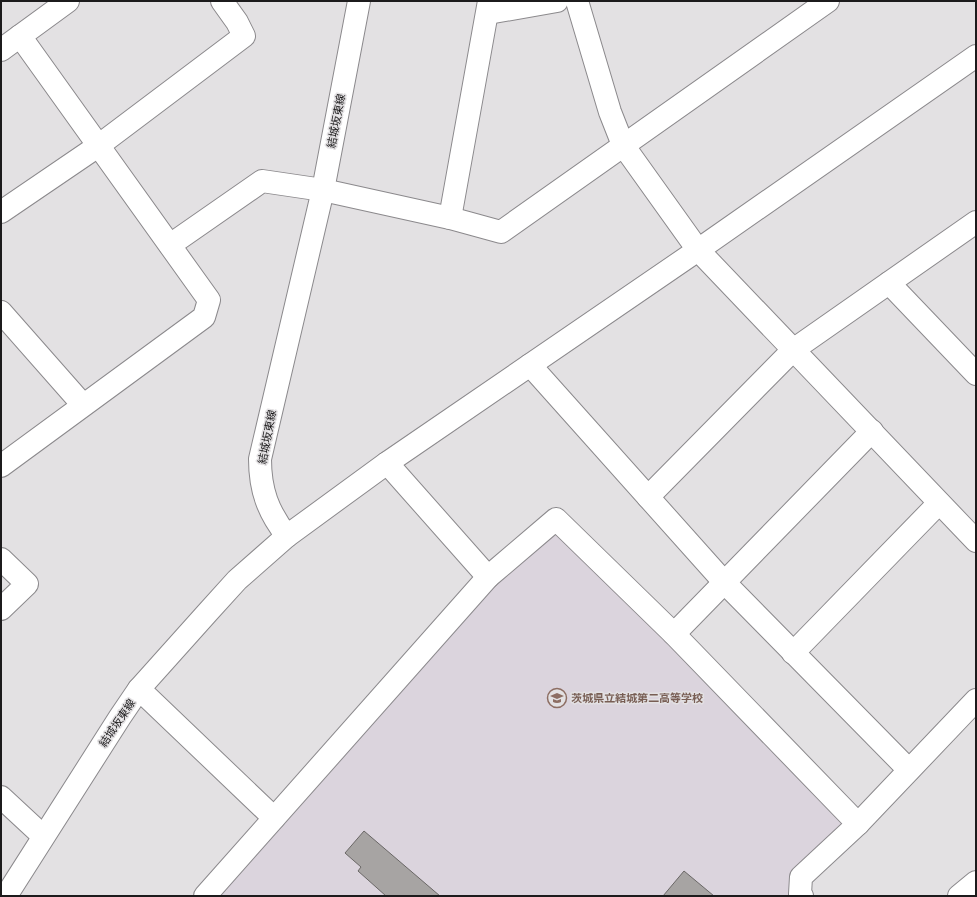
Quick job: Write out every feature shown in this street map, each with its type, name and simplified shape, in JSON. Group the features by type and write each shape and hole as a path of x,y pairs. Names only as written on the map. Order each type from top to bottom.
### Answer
{"street":[{"path":"1,50 67,1"},
{"path":"1,212 98,146 244,36 238,22 222,1"},
{"name":"結城坂東線","path":"6,896 120,716 139,689 237,580 287,536 277,523 265,496 260,474 260,459 323,190 359,1"},
{"path":"450,218 489,7 557,1"},
{"path":"577,1 610,112 623,145 698,250 976,541"},
{"path":"170,245 262,180 323,190 450,218 501,232 821,3"},
{"path":"1,466 82,405 204,317 209,300 20,36"},
{"path":"287,536 387,463 698,250 976,56"},
{"path":"648,497 792,350 976,222"},
{"path":"889,282 976,374"},
{"path":"1,312 82,405"},
{"path":"530,365 724,582 910,770"},
{"path":"674,634 872,431"},
{"path":"387,463 488,577"},
{"path":"793,653 939,502"},
{"path":"205,896 488,577 556,519 674,634 858,824"},
{"path":"1,559 26,584 1,609"},
{"path":"139,689 274,818"},
{"path":"802,896 800,894 801,877 858,824 976,700"},
{"path":"1,797 43,836"},
{"path":"958,896 976,882"}],"shaded area":[{"name":"茨城県立結城第二高等学校","path":"556,519 858,824 801,877 812,896 212,896 274,818"}],"building":[{"path":"364,831 440,896 386,896 358,871 361,867 345,853"},
{"path":"684,871 714,896 663,896"}],"place":[{"name":"茨城県立結城第二高等学校","path":"557,698"}]}
